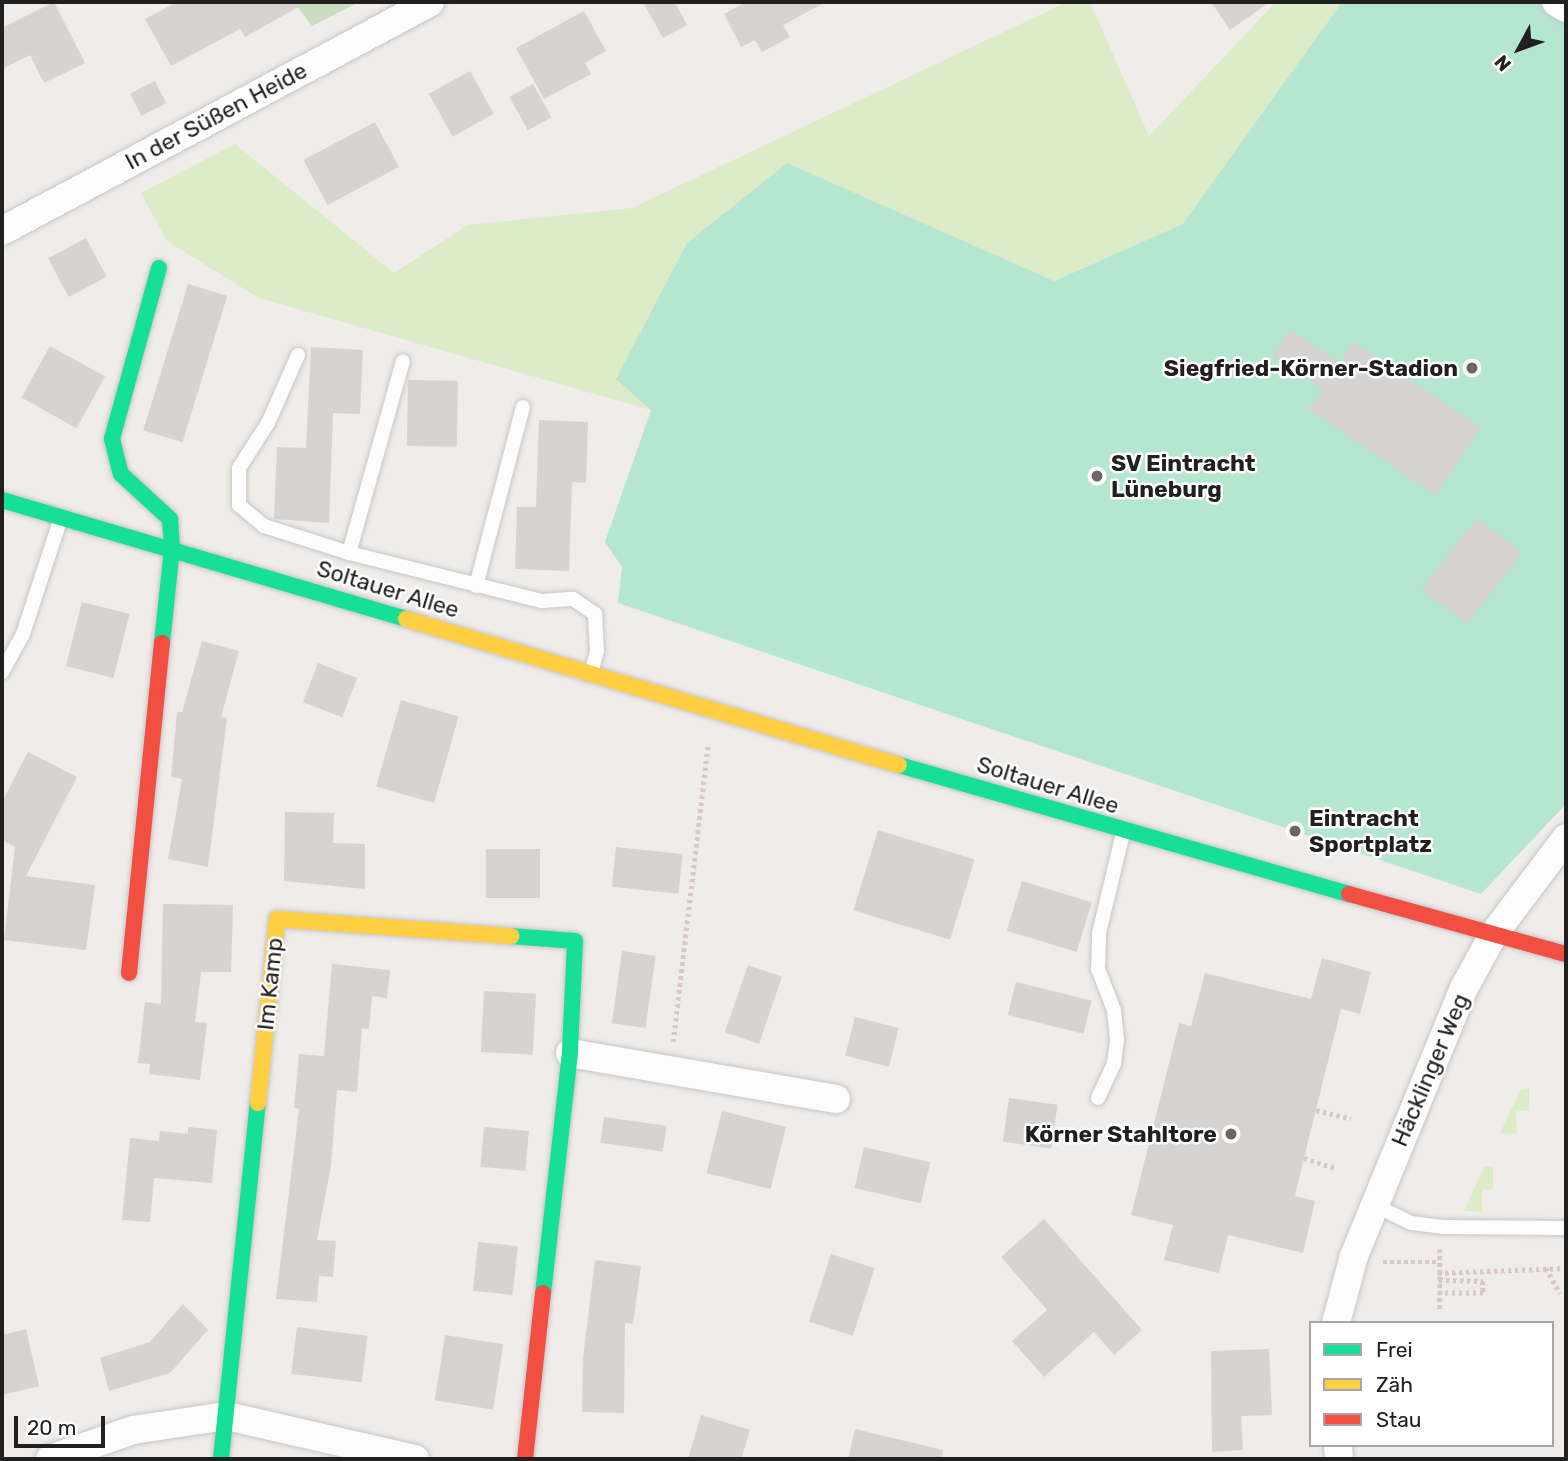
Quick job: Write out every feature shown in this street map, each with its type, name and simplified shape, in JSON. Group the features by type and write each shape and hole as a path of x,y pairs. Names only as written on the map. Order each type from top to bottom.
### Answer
{"street":[{"name":"In der Süßen Heide","path":"2,231 430,2"},
{"path":"1556,2 1566,8"},
{"path":"129,973 172,548 170,519 121,474 112,439 159,268"},
{"name":"Soltauer Allee","path":"2,500 172,548 1124,832 1566,954"},
{"name":"Häcklinger Weg","path":"1337,1321 1354,1256 1433,1057 1493,935 1566,838"},
{"name":"Im Kamp","path":"227,1416 277,919 575,941 570,1053 525,1459"},
{"path":"570,1053 836,1099"},
{"path":"221,1459 227,1416"},
{"path":"50,1459 133,1430 227,1416 415,1459"}],"lane":[{"name":"Soltauer Allee","path":"298,355 268,424 239,468 239,505 264,526 349,553 541,601 573,599 595,614 597,651 592,673"},
{"name":"Soltauer Allee","path":"349,553 403,361"},
{"name":"Soltauer Allee","path":"476,586 523,407"},
{"path":"2,672 23,634 61,516"},
{"path":"1098,1098 1114,1064 1117,1039 1114,1010 1098,969 1099,933 1124,832"},
{"path":"1374,1205 1411,1223 1443,1227 1566,1228"}],"path":[{"path":"670,1070 712,709"},
{"path":"1316,1110 1351,1119"},
{"path":"1304,1158 1334,1168"},
{"path":"1354,1256 1373,1262 1438,1262 1440,1309"},
{"path":"1545,1268 1560,1293"},
{"path":"1438,1273 1566,1268"},
{"path":"1439,1280 1483,1280 1483,1293 1440,1293"}],"green space":[{"path":"294,2 359,2 312,26"},
{"path":"1067,2 1090,2 1149,136 1276,2 1342,2 1183,224 1053,281 787,163 651,410 259,298 167,241 141,193 235,144 394,273 468,225 632,208"},
{"name":"SV Eintracht Lüneburg","path":"1342,2 1540,2 1566,19 1566,804 1481,894 618,603 622,567 605,542 651,410 616,379 687,243 787,163 1054,281 1183,224"},
{"path":"1529,1088 1529,1111 1516,1111 1517,1134 1500,1133 1521,1089"},
{"path":"1484,1167 1493,1167 1493,1189 1482,1190 1482,1212 1464,1211"}],"building":[{"path":"54,2 85,63 44,83 30,55 2,69 2,28"},
{"path":"177,2 307,2 245,37 240,29 171,66 145,19"},
{"path":"643,2 675,2 687,25 663,38"},
{"path":"746,2 826,2 783,25 790,37 762,52 755,40 741,47 724,14"},
{"path":"1211,2 1270,2 1230,30"},
{"path":"584,11 606,51 585,63 591,74 544,99 516,48"},
{"path":"470,71 494,114 453,137 429,94"},
{"path":"155,81 166,103 141,116 130,94"},
{"path":"533,84 551,117 528,130 509,97"},
{"path":"375,122 399,167 327,205 303,160"},
{"path":"86,238 107,277 69,297 48,258"},
{"path":"188,284 227,296 182,442 143,430"},
{"path":"1290,330 1340,363 1354,342 1481,428 1435,495 1309,409 1323,389 1273,356"},
{"path":"50,346 105,377 76,428 21,398"},
{"path":"311,347 363,350 360,414 333,413 329,523 274,519 277,447 306,448"},
{"path":"408,380 458,381 457,447 407,446"},
{"path":"539,420 588,422 586,483 572,482 569,571 515,569 517,507 536,507"},
{"path":"1477,518 1522,553 1467,624 1422,589"},
{"path":"82,602 130,614 114,678 66,666"},
{"path":"202,641 239,651 221,717 227,718 208,867 168,859 182,779 171,777 177,712 182,712"},
{"path":"318,663 357,678 342,717 303,702"},
{"path":"401,700 459,717 434,803 376,787"},
{"path":"28,752 77,777 26,876 95,885 86,950 4,940 15,847 2,840 2,802"},
{"path":"285,812 334,813 333,843 365,844 365,889 284,881"},
{"path":"878,830 975,860 950,940 853,910"},
{"path":"616,847 683,854 678,894 612,887"},
{"path":"486,849 540,849 540,898 486,898"},
{"path":"1022,881 1092,902 1077,952 1007,931"},
{"path":"163,904 233,905 231,972 201,972 195,1022 207,1023 200,1080 149,1074 150,1064 138,1063 145,1002 161,1004"},
{"path":"622,951 656,956 646,1028 612,1023"},
{"name":"Körner Stahltore","path":"1322,958 1371,972 1360,1014 1341,1009 1304,1158 1295,1196 1315,1201 1303,1253 1228,1235 1219,1273 1164,1260 1173,1225 1131,1215 1179,1023 1191,1026 1205,973 1311,999"},
{"path":"332,964 390,970 387,998 372,996 369,1029 362,1028 357,1092 337,1090 331,1165 317,1240 336,1241 333,1277 319,1276 317,1302 276,1299 299,1109 294,1108 299,1054 324,1056"},
{"path":"748,965 782,977 759,1044 725,1032"},
{"path":"1016,982 1092,1001 1083,1034 1008,1015"},
{"path":"484,991 536,994 533,1055 481,1052"},
{"path":"855,1017 899,1028 889,1067 845,1056"},
{"path":"1009,1098 1058,1105 1051,1148 1003,1142"},
{"path":"722,1111 786,1127 771,1189 707,1173"},
{"path":"604,1117 666,1126 663,1152 600,1143"},
{"path":"188,1127 217,1130 212,1183 154,1178 150,1222 122,1220 130,1138 159,1141 160,1131 188,1134"},
{"path":"484,1127 529,1131 525,1171 481,1167"},
{"path":"864,1147 930,1162 921,1203 855,1188"},
{"path":"1044,1219 1142,1330 1114,1355 1094,1332 1044,1377 1012,1341 1047,1310 1001,1257"},
{"path":"478,1242 518,1246 513,1295 473,1291"},
{"path":"831,1254 875,1268 853,1336 809,1322"},
{"path":"595,1260 641,1266 633,1324 625,1323 624,1413 582,1412 583,1358"},
{"path":"183,1304 208,1330 170,1373 109,1391 100,1358 150,1342"},
{"path":"297,1327 367,1336 362,1382 291,1374"},
{"path":"26,1329 39,1386 2,1395 2,1335"},
{"path":"445,1335 503,1344 493,1409 435,1400"},
{"path":"1269,1349 1272,1415 1241,1416 1243,1450 1212,1452 1211,1351"},
{"path":"701,1415 750,1430 741,1459 688,1459"},
{"path":"855,1429 943,1450 942,1459 848,1459"}],"traffic: fast":[{"path":"159,268 112,439 121,474 170,519 172,548 162,643"},
{"path":"2,500 406,619"},
{"path":"899,765 1349,894"},
{"path":"511,936 575,941 570,1053 543,1293"},
{"path":"221,1459 258,1103"}],"traffic: slow":[{"path":"406,619 899,765"},
{"path":"258,1103 277,919 511,936"}],"traffic: jam":[{"path":"129,973 162,643"},
{"path":"1349,894 1566,954"},
{"path":"525,1459 543,1293"}],"place":[{"name":"Siegfried-Körner-Stadion","path":"1472,368"},
{"name":"SV Eintracht Lüneburg","path":"1097,476"},
{"name":"Eintracht Sportplatz","path":"1295,831"},
{"name":"Körner Stahltore","path":"1231,1134"}]}
